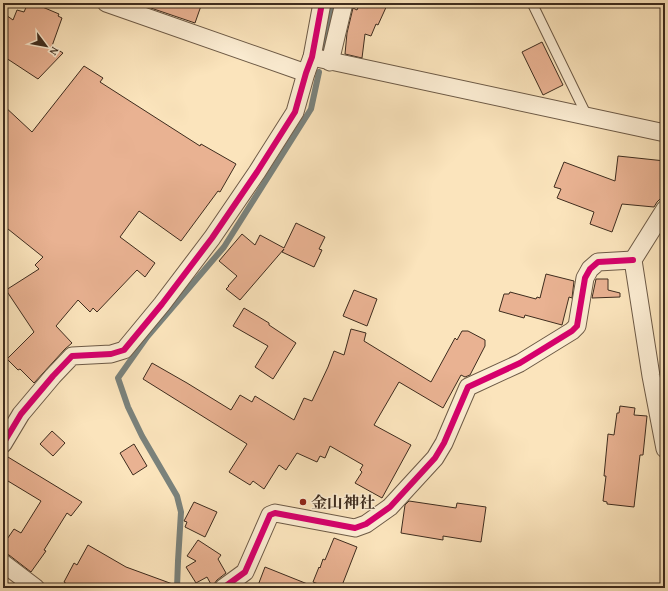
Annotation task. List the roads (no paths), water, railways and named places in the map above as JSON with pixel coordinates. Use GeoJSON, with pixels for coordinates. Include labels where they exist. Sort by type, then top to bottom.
{"type":"FeatureCollection","features":[{"type":"Feature","properties":{"kind":"street"},"geometry":{"type":"LineString","coordinates":[[106,3],[309,65],[330,62],[665,133]]}},
{"type":"Feature","properties":{"kind":"street"},"geometry":{"type":"LineString","coordinates":[[3,444],[21,414],[52,376],[72,356],[111,354],[124,350],[162,304],[212,238],[262,166],[295,112],[309,65],[322,3]]}},
{"type":"Feature","properties":{"kind":"street"},"geometry":{"type":"LineString","coordinates":[[330,62],[344,3]]}},
{"type":"Feature","properties":{"kind":"street"},"geometry":{"type":"LineString","coordinates":[[665,210],[633,260],[651,376],[665,449]]}},
{"type":"Feature","properties":{"kind":"street"},"geometry":{"type":"LineString","coordinates":[[223,588],[245,572],[270,515],[275,513],[355,528],[366,524],[390,508],[435,458],[444,444],[468,387],[520,363],[572,331],[577,326],[586,278],[590,269],[598,262],[633,260]]}},
{"type":"Feature","properties":{"kind":"street"},"geometry":{"type":"LineString","coordinates":[[3,563],[36,588]]}},
{"type":"Feature","properties":{"kind":"lane"},"geometry":{"type":"LineString","coordinates":[[532,3],[587,116]]}},
{"type":"Feature","properties":{"kind":"waterway"},"geometry":{"type":"LineString","coordinates":[[323,50],[333,3]]}},
{"type":"Feature","properties":{"kind":"waterway"},"geometry":{"type":"LineString","coordinates":[[177,588],[181,512],[177,496],[142,436],[128,407],[118,378],[147,337],[224,247],[311,109],[319,72]]}},
{"type":"Feature","properties":{"kind":"place","name":"金山神社"},"geometry":{"type":"Point","coordinates":[303,502]}}]}
